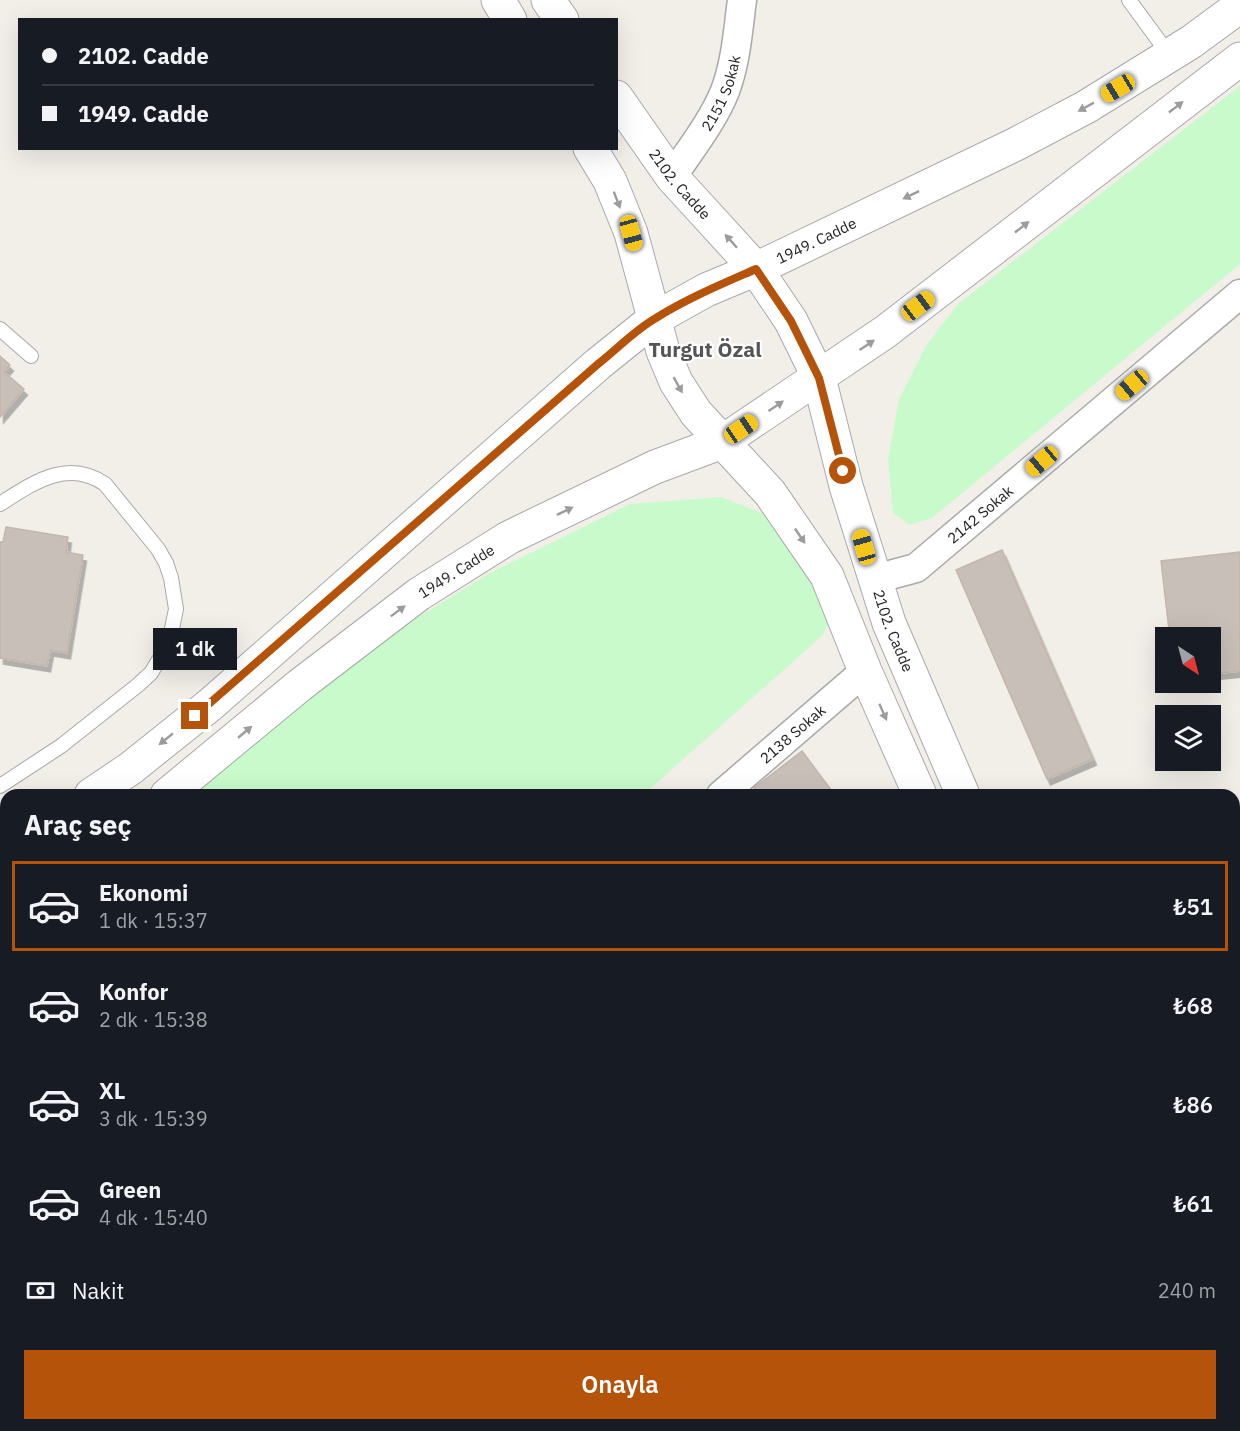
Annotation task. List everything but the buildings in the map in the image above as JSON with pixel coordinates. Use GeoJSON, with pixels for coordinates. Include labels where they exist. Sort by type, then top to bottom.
{"type":"FeatureCollection","features":[{"type":"Feature","properties":{"kind":"street"},"geometry":{"type":"LineString","coordinates":[[498,0],[509,18]]}},
{"type":"Feature","properties":{"kind":"street"},"geometry":{"type":"LineString","coordinates":[[548,0],[561,18]]}},
{"type":"Feature","properties":{"kind":"street","name":"2151 Sokak"},"geometry":{"type":"LineString","coordinates":[[672,177],[718,106],[725,91],[732,68],[742,0]]}},
{"type":"Feature","properties":{"kind":"street","name":"1949. Cadde"},"geometry":{"type":"LineString","coordinates":[[100,789],[131,768],[211,704],[589,372],[654,319],[706,290],[756,269],[1016,144],[1086,107],[1170,56],[1240,6]]}},
{"type":"Feature","properties":{"kind":"street","name":"1949. Cadde"},"geometry":{"type":"LineString","coordinates":[[174,789],[300,685],[419,594],[508,538],[655,467],[722,442],[819,378],[885,332],[1240,59]]}},
{"type":"Feature","properties":{"kind":"street","name":"2102. Cadde"},"geometry":{"type":"LineString","coordinates":[[618,101],[672,177],[756,269],[791,321],[819,378],[846,486],[890,623],[960,789]]}},
{"type":"Feature","properties":{"kind":"street"},"geometry":{"type":"LineString","coordinates":[[591,150],[610,181],[631,233],[663,351],[676,382],[696,413],[770,493],[827,576],[865,671],[917,789]]}},
{"type":"Feature","properties":{"kind":"street","name":"2142 Sokak"},"geometry":{"type":"LineString","coordinates":[[875,579],[916,568],[1240,294]]}},
{"type":"Feature","properties":{"kind":"street","name":"2138 Sokak"},"geometry":{"type":"LineString","coordinates":[[728,789],[865,671]]}},
{"type":"Feature","properties":{"kind":"lane"},"geometry":{"type":"LineString","coordinates":[[1130,0],[1170,56]]}},
{"type":"Feature","properties":{"kind":"lane"},"geometry":{"type":"LineString","coordinates":[[0,329],[31,356]]}},
{"type":"Feature","properties":{"kind":"lane"},"geometry":{"type":"LineString","coordinates":[[0,504],[33,483],[49,476],[66,473],[93,476],[105,484],[158,549],[171,578],[176,609],[169,643],[151,673],[61,746],[0,786]]}},
{"type":"Feature","properties":{"kind":"green space"},"geometry":{"type":"Polygon","coordinates":[[[1240,86],[1240,264],[932,518],[909,525],[893,513],[888,460],[899,399],[926,346],[958,304],[1240,86]]]}},
{"type":"Feature","properties":{"kind":"green space"},"geometry":{"type":"Polygon","coordinates":[[[721,497],[769,516],[837,610],[822,636],[650,789],[194,789],[386,637],[490,573],[630,504],[721,497]]]}},
{"type":"Feature","properties":{"kind":"district","name":"Turgut Özal"},"geometry":{"type":"Point","coordinates":[705,349]}},
{"type":"Feature","properties":{"kind":"route"},"geometry":{"type":"LineString","coordinates":[[195,716],[626,341],[654,319],[706,290],[756,269],[791,321],[819,378],[843,471]]}}]}
